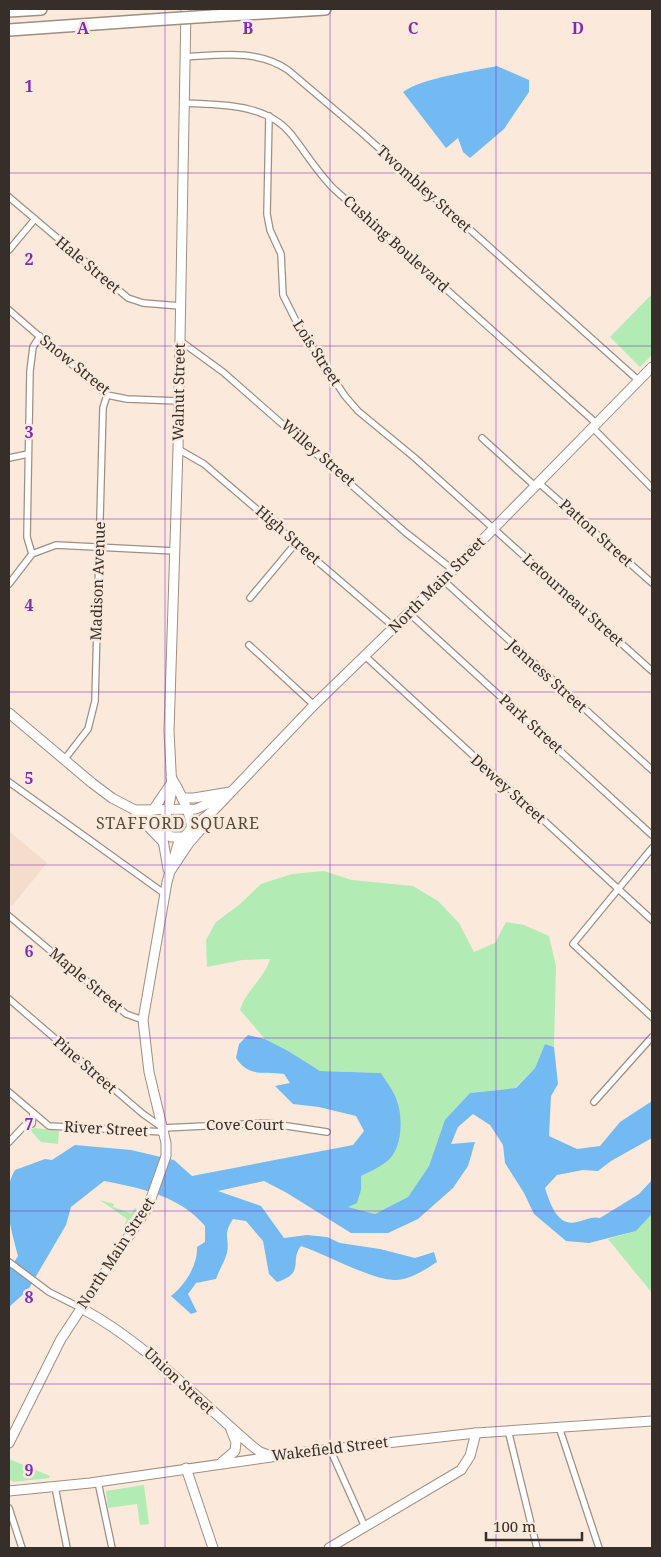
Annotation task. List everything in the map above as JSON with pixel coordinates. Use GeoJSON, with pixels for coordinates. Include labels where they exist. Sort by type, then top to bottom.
{"type":"FeatureCollection","features":[{"type":"Feature","properties":{"kind":"highway"},"geometry":{"type":"LineString","coordinates":[[9,11],[41,9]]}},
{"type":"Feature","properties":{"kind":"highway"},"geometry":{"type":"LineString","coordinates":[[9,30],[325,9]]}},
{"type":"Feature","properties":{"kind":"main road","name":"Walnut Street"},"geometry":{"type":"LineString","coordinates":[[168,810],[171,796],[186,9]]}},
{"type":"Feature","properties":{"kind":"main road","name":"North Main Street"},"geometry":{"type":"LineString","coordinates":[[190,829],[221,802],[314,705],[538,485],[652,367]]}},
{"type":"Feature","properties":{"kind":"main road"},"geometry":{"type":"LineString","coordinates":[[9,713],[112,798],[154,820],[171,837],[183,837],[190,829],[191,818],[186,809]]}},
{"type":"Feature","properties":{"kind":"main road","name":"Walnut Street"},"geometry":{"type":"LineString","coordinates":[[170,780],[182,798],[186,809]]}},
{"type":"Feature","properties":{"kind":"main road"},"geometry":{"type":"LineString","coordinates":[[153,810],[170,780]]}},
{"type":"Feature","properties":{"kind":"main road"},"geometry":{"type":"LineString","coordinates":[[182,798],[230,792]]}},
{"type":"Feature","properties":{"kind":"main road","name":"North Main Street"},"geometry":{"type":"LineString","coordinates":[[169,872],[189,842],[217,812],[221,802]]}},
{"type":"Feature","properties":{"kind":"main road"},"geometry":{"type":"LineString","coordinates":[[133,810],[186,809],[221,802]]}},
{"type":"Feature","properties":{"kind":"main road"},"geometry":{"type":"LineString","coordinates":[[133,810],[164,842]]}},
{"type":"Feature","properties":{"kind":"main road"},"geometry":{"type":"LineString","coordinates":[[161,828],[168,810]]}},
{"type":"Feature","properties":{"kind":"main road","name":"North Main Street"},"geometry":{"type":"LineString","coordinates":[[161,828],[169,872]]}},
{"type":"Feature","properties":{"kind":"main road","name":"North Main Street"},"geometry":{"type":"LineString","coordinates":[[9,1443],[52,1356],[81,1308],[153,1199],[166,1156],[164,1130],[149,1072],[143,1020],[169,872],[173,856],[183,837]]}},
{"type":"Feature","properties":{"kind":"main road","name":"Union Street"},"geometry":{"type":"LineString","coordinates":[[81,1308],[107,1322],[141,1346],[230,1428],[260,1452],[274,1456]]}},
{"type":"Feature","properties":{"kind":"main road","name":"Wakefield Street"},"geometry":{"type":"LineString","coordinates":[[11,1489],[55,1487],[98,1482],[274,1456],[476,1433],[652,1420]]}},
{"type":"Feature","properties":{"kind":"main road"},"geometry":{"type":"LineString","coordinates":[[220,1463],[229,1458],[235,1451],[236,1442],[230,1428]]}},
{"type":"Feature","properties":{"kind":"main road"},"geometry":{"type":"LineString","coordinates":[[328,1548],[461,1470],[470,1456],[476,1433]]}},
{"type":"Feature","properties":{"kind":"main road"},"geometry":{"type":"LineString","coordinates":[[186,1468],[213,1548]]}},
{"type":"Feature","properties":{"kind":"street","name":"Twombley Street"},"geometry":{"type":"LineString","coordinates":[[185,57],[252,55],[274,62],[288,70],[361,132],[638,380]]}},
{"type":"Feature","properties":{"kind":"street","name":"Cushing Boulevard"},"geometry":{"type":"LineString","coordinates":[[183,102],[245,109],[269,116],[292,135],[318,173],[334,189],[594,425],[652,488]]}},
{"type":"Feature","properties":{"kind":"street","name":"Lois Street"},"geometry":{"type":"LineString","coordinates":[[269,116],[268,223],[281,254],[281,286],[288,308],[352,404],[494,528]]}},
{"type":"Feature","properties":{"kind":"street","name":"Hale Street"},"geometry":{"type":"LineString","coordinates":[[9,197],[128,298],[143,303],[180,306]]}},
{"type":"Feature","properties":{"kind":"street"},"geometry":{"type":"LineString","coordinates":[[9,250],[35,219]]}},
{"type":"Feature","properties":{"kind":"street","name":"Snow Street"},"geometry":{"type":"LineString","coordinates":[[9,310],[107,395],[127,399],[179,401]]}},
{"type":"Feature","properties":{"kind":"street"},"geometry":{"type":"LineString","coordinates":[[32,554],[27,537],[31,356],[33,347],[40,336]]}},
{"type":"Feature","properties":{"kind":"street","name":"Willey Street"},"geometry":{"type":"LineString","coordinates":[[179,340],[223,372],[416,541],[453,570]]}},
{"type":"Feature","properties":{"kind":"street","name":"Madison Avenue"},"geometry":{"type":"LineString","coordinates":[[64,760],[83,737],[93,714],[104,408],[107,395]]}},
{"type":"Feature","properties":{"kind":"street","name":"Patton Street"},"geometry":{"type":"LineString","coordinates":[[482,438],[652,583]]}},
{"type":"Feature","properties":{"kind":"street","name":"High Street"},"geometry":{"type":"LineString","coordinates":[[178,449],[204,464],[394,627]]}},
{"type":"Feature","properties":{"kind":"street"},"geometry":{"type":"LineString","coordinates":[[9,458],[28,454]]}},
{"type":"Feature","properties":{"kind":"street","name":"Letourneau Street"},"geometry":{"type":"LineString","coordinates":[[494,528],[652,671]]}},
{"type":"Feature","properties":{"kind":"street"},"geometry":{"type":"LineString","coordinates":[[250,598],[296,543]]}},
{"type":"Feature","properties":{"kind":"street"},"geometry":{"type":"LineString","coordinates":[[9,584],[32,554],[56,545],[175,551]]}},
{"type":"Feature","properties":{"kind":"street","name":"Jenness Street"},"geometry":{"type":"LineString","coordinates":[[443,580],[652,770]]}},
{"type":"Feature","properties":{"kind":"street","name":"Park Street"},"geometry":{"type":"LineString","coordinates":[[409,613],[652,835]]}},
{"type":"Feature","properties":{"kind":"street"},"geometry":{"type":"LineString","coordinates":[[249,645],[314,705]]}},
{"type":"Feature","properties":{"kind":"street","name":"Dewey Street"},"geometry":{"type":"LineString","coordinates":[[365,656],[652,920]]}},
{"type":"Feature","properties":{"kind":"street"},"geometry":{"type":"LineString","coordinates":[[9,782],[165,894]]}},
{"type":"Feature","properties":{"kind":"street"},"geometry":{"type":"LineString","coordinates":[[652,848],[573,944],[652,1017]]}},
{"type":"Feature","properties":{"kind":"street","name":"Maple Street"},"geometry":{"type":"LineString","coordinates":[[9,916],[126,1014],[143,1020]]}},
{"type":"Feature","properties":{"kind":"street","name":"Pine Street"},"geometry":{"type":"LineString","coordinates":[[9,999],[164,1130]]}},
{"type":"Feature","properties":{"kind":"street"},"geometry":{"type":"LineString","coordinates":[[594,1102],[652,1037]]}},
{"type":"Feature","properties":{"kind":"street","name":"River Street"},"geometry":{"type":"LineString","coordinates":[[9,1092],[48,1126]]}},
{"type":"Feature","properties":{"kind":"street"},"geometry":{"type":"LineString","coordinates":[[9,1142],[24,1126],[32,1124],[33,1113]]}},
{"type":"Feature","properties":{"kind":"street","name":"Cove Court"},"geometry":{"type":"LineString","coordinates":[[164,1130],[267,1123],[327,1132]]}},
{"type":"Feature","properties":{"kind":"street","name":"River Street"},"geometry":{"type":"LineString","coordinates":[[32,1124],[164,1130]]}},
{"type":"Feature","properties":{"kind":"street"},"geometry":{"type":"LineString","coordinates":[[9,1262],[54,1294],[81,1308]]}},
{"type":"Feature","properties":{"kind":"street"},"geometry":{"type":"LineString","coordinates":[[558,1427],[599,1548]]}},
{"type":"Feature","properties":{"kind":"street"},"geometry":{"type":"LineString","coordinates":[[508,1430],[537,1548]]}},
{"type":"Feature","properties":{"kind":"street"},"geometry":{"type":"LineString","coordinates":[[330,1449],[365,1527]]}},
{"type":"Feature","properties":{"kind":"street"},"geometry":{"type":"LineString","coordinates":[[98,1482],[112,1548]]}},
{"type":"Feature","properties":{"kind":"street"},"geometry":{"type":"LineString","coordinates":[[55,1487],[67,1548]]}},
{"type":"Feature","properties":{"kind":"street"},"geometry":{"type":"LineString","coordinates":[[9,1508],[22,1548]]}},
{"type":"Feature","properties":{"kind":"shaded area"},"geometry":{"type":"Polygon","coordinates":[[[9,831],[47,863],[12,906],[9,904],[9,831]]]}},
{"type":"Feature","properties":{"kind":"green space"},"geometry":{"type":"Polygon","coordinates":[[[652,294],[652,355],[640,367],[610,337],[652,294]]]}},
{"type":"Feature","properties":{"kind":"green space"},"geometry":{"type":"Polygon","coordinates":[[[177,815],[185,823],[177,831],[169,823],[177,815]]]}},
{"type":"Feature","properties":{"kind":"green space"},"geometry":{"type":"Polygon","coordinates":[[[324,871],[352,880],[413,886],[438,901],[459,923],[474,952],[495,943],[506,922],[524,925],[549,936],[556,966],[554,1047],[545,1044],[535,1068],[515,1088],[470,1093],[446,1120],[429,1166],[408,1197],[375,1214],[347,1207],[361,1190],[361,1176],[387,1162],[398,1102],[381,1073],[320,1071],[265,1039],[240,1010],[247,996],[268,966],[270,959],[242,960],[207,967],[206,940],[216,922],[239,905],[261,884],[292,874],[324,871]]]}},
{"type":"Feature","properties":{"kind":"green space"},"geometry":{"type":"Polygon","coordinates":[[[35,1128],[59,1131],[58,1144],[41,1142],[30,1130],[35,1128]]]}},
{"type":"Feature","properties":{"kind":"green space"},"geometry":{"type":"Polygon","coordinates":[[[100,1200],[114,1204],[113,1207],[131,1213],[135,1208],[137,1209],[127,1225],[125,1224],[127,1219],[100,1200]]]}},
{"type":"Feature","properties":{"kind":"green space"},"geometry":{"type":"Polygon","coordinates":[[[652,1214],[652,1293],[608,1239],[636,1231],[652,1214]]]}},
{"type":"Feature","properties":{"kind":"green space"},"geometry":{"type":"Polygon","coordinates":[[[9,1459],[50,1476],[49,1478],[13,1482],[9,1479],[9,1459]]]}},
{"type":"Feature","properties":{"kind":"green space"},"geometry":{"type":"Polygon","coordinates":[[[144,1485],[149,1524],[140,1525],[137,1504],[108,1508],[106,1491],[144,1485]]]}},
{"type":"Feature","properties":{"kind":"water"},"geometry":{"type":"Polygon","coordinates":[[[497,66],[529,80],[529,92],[504,129],[470,158],[463,152],[458,138],[446,148],[403,92],[435,79],[497,66]]]}},
{"type":"Feature","properties":{"kind":"water"},"geometry":{"type":"Polygon","coordinates":[[[248,1035],[265,1039],[320,1071],[381,1073],[393,1092],[400,1111],[401,1127],[398,1144],[391,1158],[361,1176],[361,1190],[357,1203],[348,1207],[375,1214],[408,1197],[429,1166],[445,1120],[470,1093],[516,1088],[535,1068],[545,1044],[554,1047],[558,1084],[551,1096],[549,1136],[577,1149],[600,1146],[620,1122],[652,1101],[652,1138],[611,1161],[598,1171],[583,1170],[557,1175],[545,1188],[555,1212],[564,1221],[570,1223],[600,1218],[639,1194],[652,1180],[652,1214],[636,1231],[589,1243],[566,1241],[534,1214],[524,1193],[505,1163],[503,1145],[490,1125],[473,1114],[458,1127],[451,1144],[475,1142],[468,1166],[453,1188],[418,1219],[388,1233],[351,1233],[264,1181],[218,1191],[261,1206],[284,1238],[307,1235],[327,1237],[340,1243],[380,1249],[415,1258],[434,1252],[437,1262],[412,1276],[401,1280],[385,1279],[301,1246],[291,1275],[277,1282],[269,1274],[263,1241],[246,1221],[233,1219],[227,1233],[227,1253],[216,1279],[196,1283],[188,1294],[197,1312],[191,1314],[171,1296],[186,1280],[193,1268],[197,1247],[205,1242],[205,1226],[184,1207],[172,1200],[146,1190],[104,1181],[71,1207],[66,1225],[28,1290],[9,1307],[9,1270],[18,1256],[8,1212],[8,1190],[15,1170],[45,1159],[52,1160],[75,1145],[131,1150],[174,1160],[192,1176],[353,1145],[364,1131],[356,1116],[319,1107],[293,1104],[275,1086],[290,1083],[284,1074],[252,1071],[246,1069],[241,1064],[236,1058],[239,1044],[248,1035]]]}},
{"type":"Feature","properties":{"kind":"district","name":"STAFFORD SQUARE"},"geometry":{"type":"Point","coordinates":[178,823]}}]}
